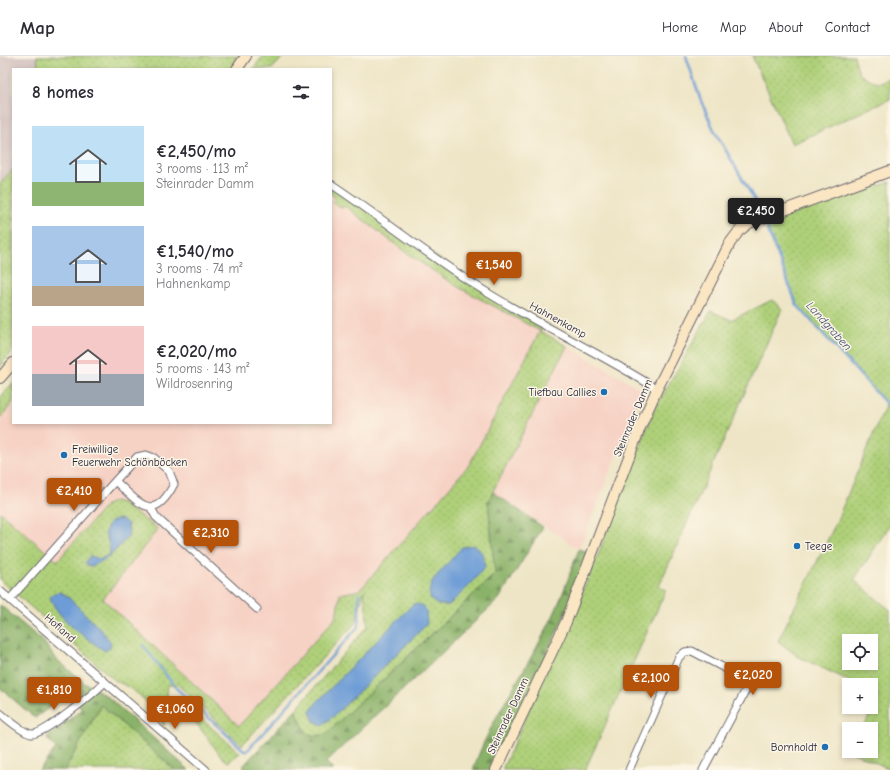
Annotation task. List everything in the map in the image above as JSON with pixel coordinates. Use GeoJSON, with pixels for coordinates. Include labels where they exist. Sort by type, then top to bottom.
{"type":"FeatureCollection","features":[{"type":"Feature","properties":{"kind":"main road"},"geometry":{"type":"LineString","coordinates":[[238,68],[246,56]]}},
{"type":"Feature","properties":{"kind":"main road","name":"Steinrader Damm"},"geometry":{"type":"LineString","coordinates":[[496,770],[566,622],[641,425],[657,389],[730,243],[739,231],[749,223],[775,212],[890,171]]}},
{"type":"Feature","properties":{"kind":"main road"},"geometry":{"type":"LineString","coordinates":[[0,378],[12,364]]}},
{"type":"Feature","properties":{"kind":"street","name":"Hahnenkamp"},"geometry":{"type":"LineString","coordinates":[[332,185],[445,265],[488,293],[630,372],[657,389]]}},
{"type":"Feature","properties":{"kind":"street"},"geometry":{"type":"LineString","coordinates":[[10,599],[115,481],[137,457],[146,455],[154,458],[169,471],[174,484],[169,493],[159,504],[151,508],[143,506],[115,481]]}},
{"type":"Feature","properties":{"kind":"street"},"geometry":{"type":"LineString","coordinates":[[151,508],[156,517],[257,609]]}},
{"type":"Feature","properties":{"kind":"street","name":"Hofland"},"geometry":{"type":"LineString","coordinates":[[0,591],[206,770]]}},
{"type":"Feature","properties":{"kind":"street"},"geometry":{"type":"LineString","coordinates":[[629,770],[679,657],[685,652],[692,651],[745,679],[748,686],[703,770]]}},
{"type":"Feature","properties":{"kind":"street"},"geometry":{"type":"LineString","coordinates":[[0,713],[24,731],[31,734],[38,734],[105,682]]}},
{"type":"Feature","properties":{"kind":"shaded area"},"geometry":{"type":"Polygon","coordinates":[[[0,56],[37,56],[38,68],[12,68],[12,170],[0,184],[0,56]]]}},
{"type":"Feature","properties":{"kind":"shaded area"},"geometry":{"type":"Polygon","coordinates":[[[332,192],[540,331],[469,465],[360,590],[341,594],[336,617],[239,726],[103,599],[158,528],[106,505],[57,561],[0,512],[0,419],[12,403],[12,424],[332,424],[332,192]]]}},
{"type":"Feature","properties":{"kind":"shaded area"},"geometry":{"type":"Polygon","coordinates":[[[567,346],[643,390],[579,549],[493,492],[567,346]]]}},
{"type":"Feature","properties":{"kind":"green space"},"geometry":{"type":"Polygon","coordinates":[[[37,56],[241,56],[232,68],[38,68],[37,56]]]}},
{"type":"Feature","properties":{"kind":"green space"},"geometry":{"type":"Polygon","coordinates":[[[263,56],[284,56],[273,68],[254,68],[263,56]]]}},
{"type":"Feature","properties":{"kind":"green space"},"geometry":{"type":"Polygon","coordinates":[[[752,56],[854,56],[859,74],[877,83],[890,78],[890,99],[792,144],[752,56]]]}},
{"type":"Feature","properties":{"kind":"green space"},"geometry":{"type":"Polygon","coordinates":[[[12,170],[12,351],[0,367],[0,184],[12,170]]]}},
{"type":"Feature","properties":{"kind":"green space"},"geometry":{"type":"Polygon","coordinates":[[[890,182],[890,525],[854,580],[890,610],[890,769],[865,758],[878,758],[878,722],[866,722],[870,714],[878,714],[878,678],[843,678],[797,656],[778,641],[835,525],[886,404],[797,305],[765,223],[890,182]]]}},
{"type":"Feature","properties":{"kind":"green space"},"geometry":{"type":"Polygon","coordinates":[[[332,187],[542,327],[540,331],[458,287],[412,257],[345,206],[342,208],[333,202],[335,197],[332,195],[332,187]]]}},
{"type":"Feature","properties":{"kind":"green space"},"geometry":{"type":"Polygon","coordinates":[[[772,300],[782,309],[659,586],[666,590],[585,770],[502,770],[594,565],[654,410],[711,311],[731,320],[772,300]]]}},
{"type":"Feature","properties":{"kind":"green space"},"geometry":{"type":"Polygon","coordinates":[[[540,331],[567,346],[488,501],[495,574],[326,734],[317,736],[307,734],[295,710],[368,626],[364,591],[356,622],[242,745],[178,685],[168,685],[164,727],[156,712],[138,694],[116,681],[0,580],[0,512],[57,561],[106,505],[114,501],[122,503],[158,529],[103,599],[239,726],[336,617],[340,594],[360,590],[469,465],[540,331]]]}},
{"type":"Feature","properties":{"kind":"green space"},"geometry":{"type":"Polygon","coordinates":[[[12,384],[12,403],[0,419],[0,398],[12,384]]]}},
{"type":"Feature","properties":{"kind":"green space"},"geometry":{"type":"Polygon","coordinates":[[[493,492],[543,527],[499,599],[326,762],[333,770],[245,770],[243,766],[295,710],[307,734],[317,736],[326,734],[495,574],[488,501],[493,492]]]}},
{"type":"Feature","properties":{"kind":"green space"},"geometry":{"type":"Polygon","coordinates":[[[579,549],[588,552],[573,597],[532,686],[490,770],[473,770],[480,751],[498,715],[553,617],[579,549]]]}},
{"type":"Feature","properties":{"kind":"green space"},"geometry":{"type":"Polygon","coordinates":[[[0,605],[44,642],[54,657],[84,683],[108,697],[189,770],[175,770],[101,705],[65,770],[39,770],[56,748],[46,738],[82,709],[69,693],[35,718],[0,688],[0,605]]]}},
{"type":"Feature","properties":{"kind":"green space"},"geometry":{"type":"Polygon","coordinates":[[[176,696],[240,753],[228,762],[221,756],[176,696]]]}},
{"type":"Feature","properties":{"kind":"green space"},"geometry":{"type":"Polygon","coordinates":[[[101,705],[175,770],[65,770],[101,705]]]}},
{"type":"Feature","properties":{"kind":"water"},"geometry":{"type":"Polygon","coordinates":[[[118,519],[123,520],[128,524],[129,536],[109,557],[91,567],[85,563],[90,556],[100,559],[109,555],[110,548],[105,532],[110,522],[118,519]]]}},
{"type":"Feature","properties":{"kind":"water"},"geometry":{"type":"Polygon","coordinates":[[[475,545],[482,553],[485,567],[469,586],[449,605],[438,605],[431,600],[429,592],[433,580],[462,547],[475,545]]]}},
{"type":"Feature","properties":{"kind":"water"},"geometry":{"type":"Polygon","coordinates":[[[60,592],[67,596],[103,632],[111,643],[110,648],[105,651],[73,628],[66,621],[59,613],[50,597],[54,593],[60,592]]]}},
{"type":"Feature","properties":{"kind":"water"},"geometry":{"type":"Polygon","coordinates":[[[413,604],[422,605],[426,611],[427,624],[335,715],[322,725],[314,721],[310,712],[317,702],[413,604]]]}},
{"type":"Feature","properties":{"kind":"waterway","name":"Landgraben"},"geometry":{"type":"LineString","coordinates":[[686,56],[701,101],[714,130],[761,211]]}},
{"type":"Feature","properties":{"kind":"waterway","name":"Landgraben"},"geometry":{"type":"LineString","coordinates":[[765,223],[797,305],[890,408]]}},
{"type":"Feature","properties":{"kind":"waterway"},"geometry":{"type":"LineString","coordinates":[[143,645],[176,688],[246,752],[359,626],[359,594]]}},
{"type":"Feature","properties":{"kind":"place","name":"Tiefbau Callies"},"geometry":{"type":"Point","coordinates":[604,392]}},
{"type":"Feature","properties":{"kind":"place","name":"Freiwillige Feuerwehr Schönböcken"},"geometry":{"type":"Point","coordinates":[64,455]}},
{"type":"Feature","properties":{"kind":"place","name":"Teege"},"geometry":{"type":"Point","coordinates":[797,546]}},
{"type":"Feature","properties":{"kind":"place","name":"Bornholdt"},"geometry":{"type":"Point","coordinates":[825,747]}}]}
